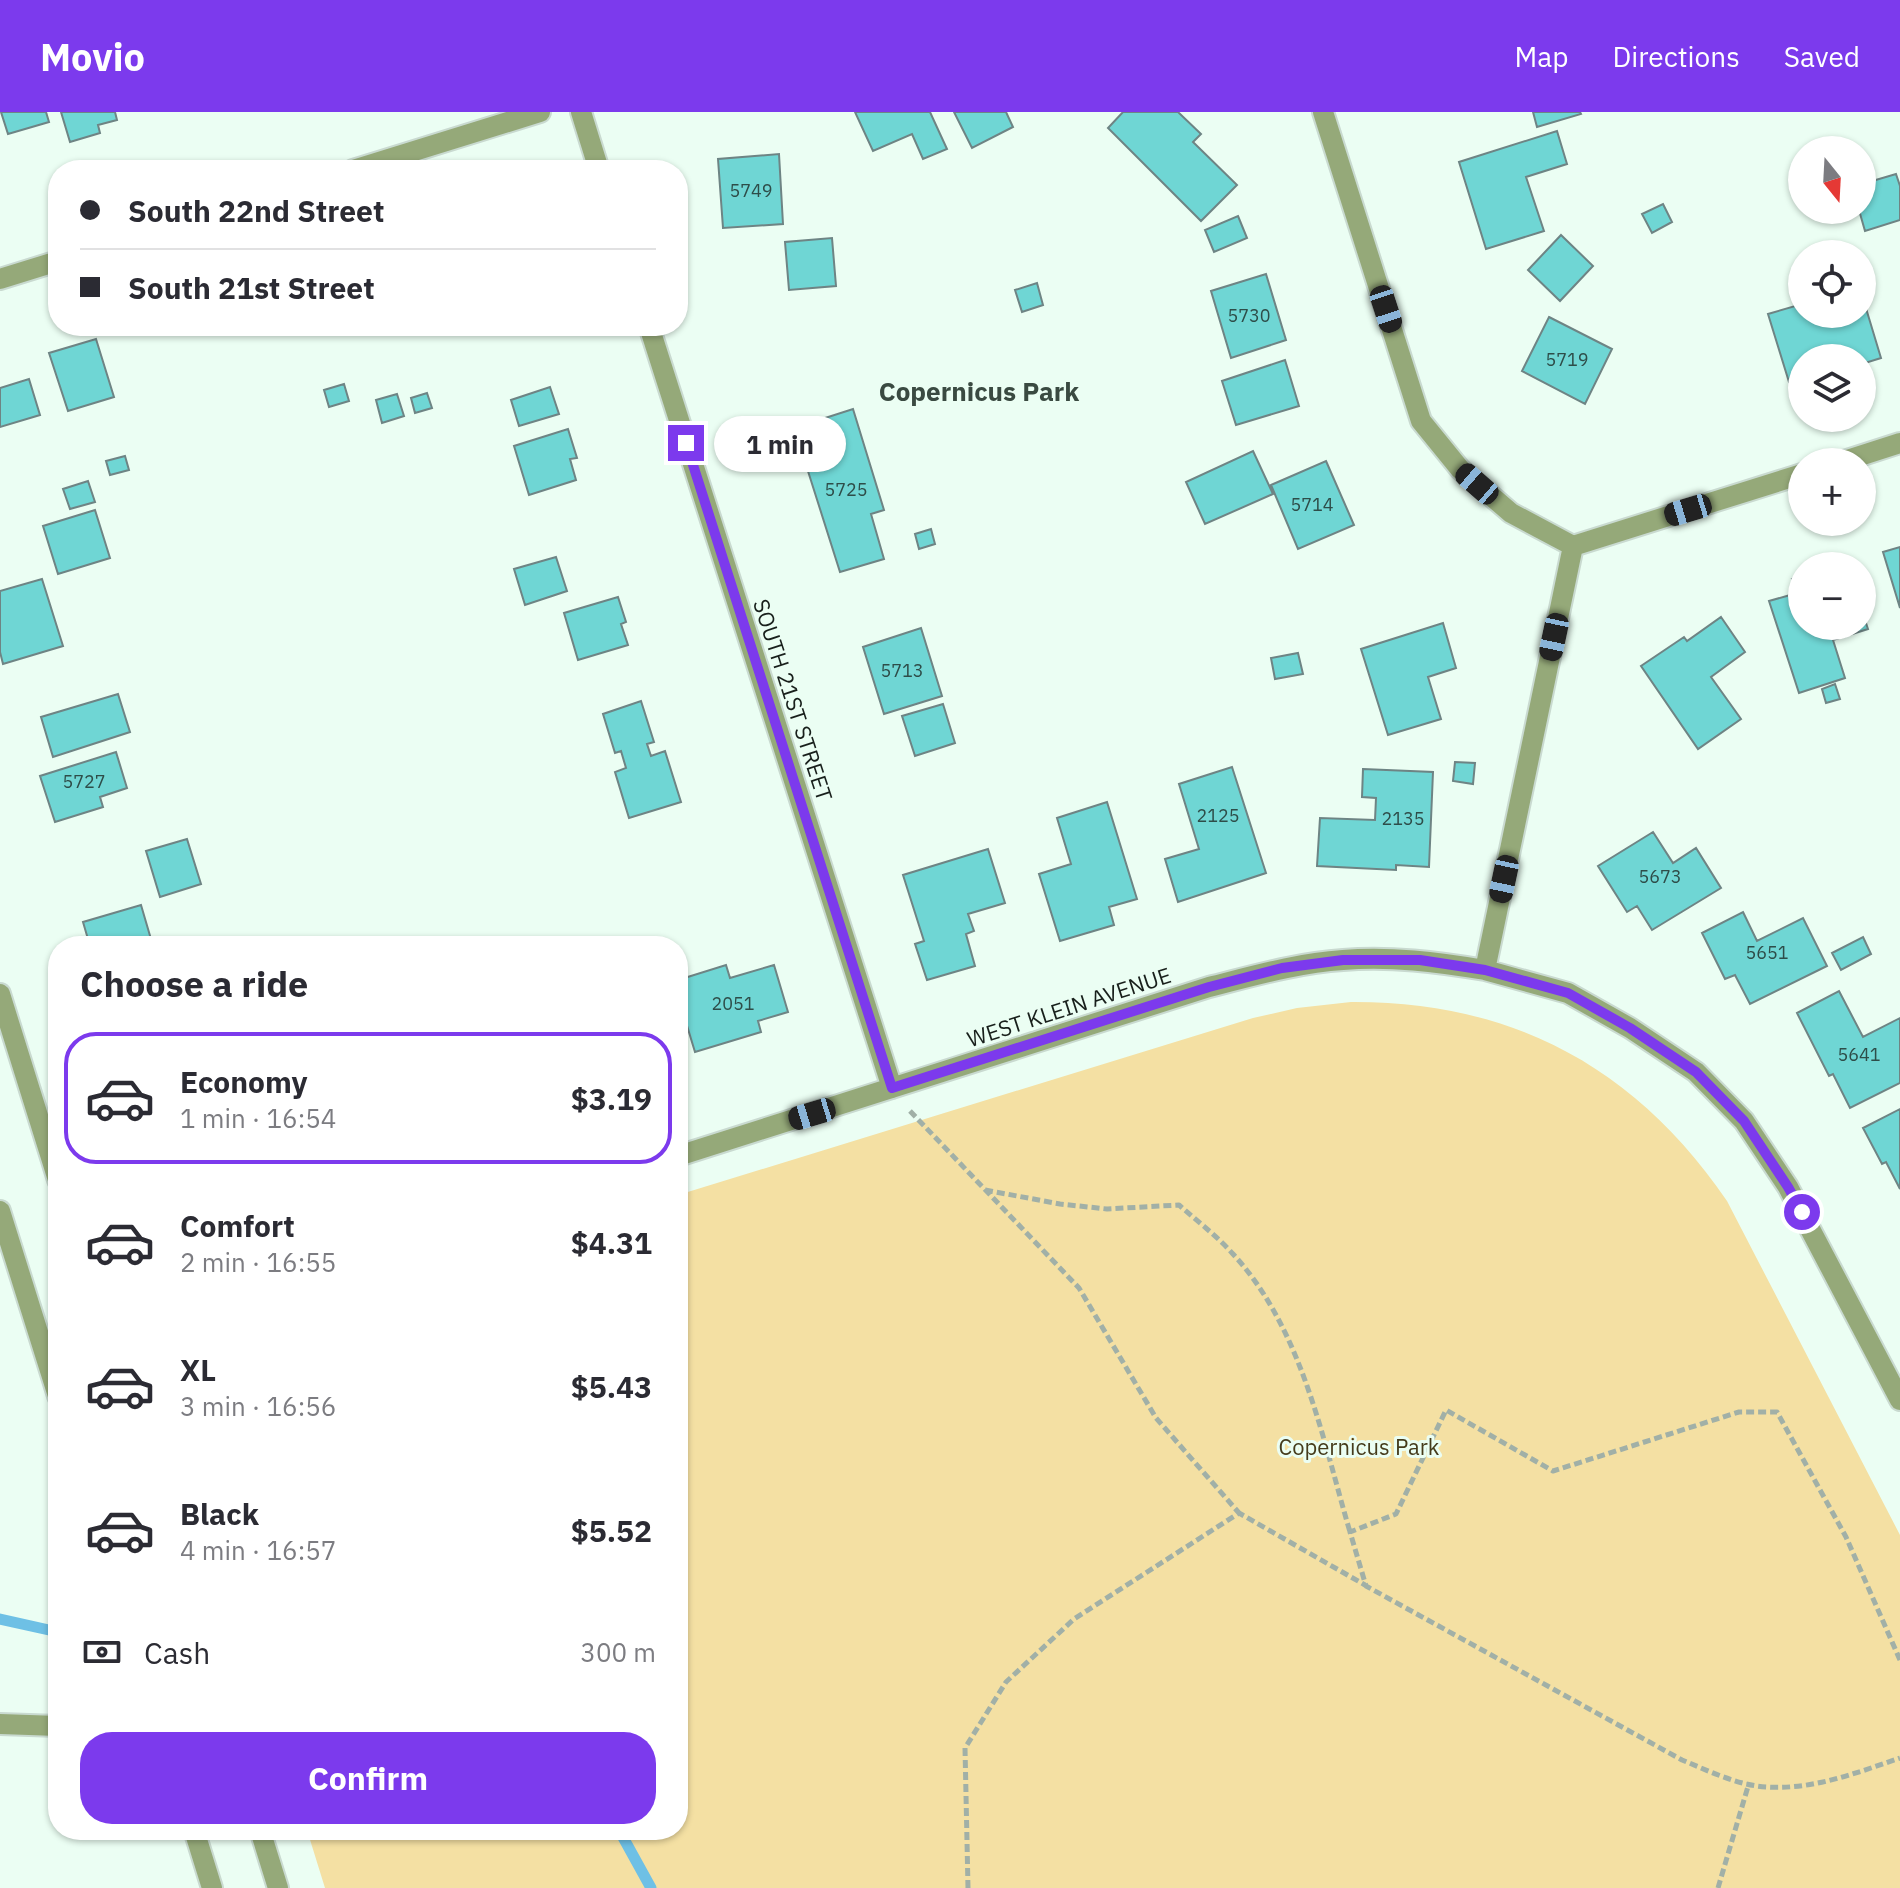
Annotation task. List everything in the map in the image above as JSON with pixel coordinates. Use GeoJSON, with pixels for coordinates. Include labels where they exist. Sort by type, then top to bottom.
{"type":"FeatureCollection","features":[{"type":"Feature","properties":{"kind":"street"},"geometry":{"type":"LineString","coordinates":[[385,160],[540,112]]}},
{"type":"Feature","properties":{"kind":"street"},"geometry":{"type":"LineString","coordinates":[[581,112],[596,160]]}},
{"type":"Feature","properties":{"kind":"street"},"geometry":{"type":"LineString","coordinates":[[1323,112],[1421,421],[1460,469],[1511,513],[1573,546],[1788,478]]}},
{"type":"Feature","properties":{"kind":"street"},"geometry":{"type":"LineString","coordinates":[[0,279],[48,264]]}},
{"type":"Feature","properties":{"kind":"street","name":"SOUTH 21ST STREET"},"geometry":{"type":"LineString","coordinates":[[652,336],[892,1088]]}},
{"type":"Feature","properties":{"kind":"street"},"geometry":{"type":"LineString","coordinates":[[1876,451],[1900,443]]}},
{"type":"Feature","properties":{"kind":"street"},"geometry":{"type":"LineString","coordinates":[[1485,970],[1573,546]]}},
{"type":"Feature","properties":{"kind":"street","name":"WEST KLEIN AVENUE"},"geometry":{"type":"LineString","coordinates":[[688,1153],[1209,987],[1282,968],[1343,960],[1420,960],[1485,970],[1568,993],[1630,1028],[1696,1072],[1744,1121],[1788,1187],[1900,1400]]}},
{"type":"Feature","properties":{"kind":"street"},"geometry":{"type":"LineString","coordinates":[[0,994],[48,1148]]}},
{"type":"Feature","properties":{"kind":"street"},"geometry":{"type":"LineString","coordinates":[[0,1211],[48,1345]]}},
{"type":"Feature","properties":{"kind":"street"},"geometry":{"type":"LineString","coordinates":[[0,1724],[48,1726]]}},
{"type":"Feature","properties":{"kind":"street"},"geometry":{"type":"LineString","coordinates":[[197,1840],[212,1888]]}},
{"type":"Feature","properties":{"kind":"street"},"geometry":{"type":"LineString","coordinates":[[263,1840],[278,1888]]}},
{"type":"Feature","properties":{"kind":"path"},"geometry":{"type":"LineString","coordinates":[[892,1088],[915,1118],[1079,1288],[1156,1418],[1239,1513],[1682,1760],[1728,1778],[1765,1787],[1829,1782],[1900,1758]]}},
{"type":"Feature","properties":{"kind":"path"},"geometry":{"type":"LineString","coordinates":[[985,1190],[1107,1209],[1179,1205],[1233,1254],[1268,1300],[1289,1339],[1305,1382],[1366,1586]]}},
{"type":"Feature","properties":{"kind":"path"},"geometry":{"type":"LineString","coordinates":[[1350,1532],[1396,1514],[1446,1410],[1553,1471],[1739,1412],[1777,1412],[1846,1537],[1900,1660]]}},
{"type":"Feature","properties":{"kind":"path"},"geometry":{"type":"LineString","coordinates":[[968,1888],[965,1748],[1006,1682],[1074,1619],[1239,1513]]}},
{"type":"Feature","properties":{"kind":"path"},"geometry":{"type":"LineString","coordinates":[[1718,1888],[1749,1783]]}},
{"type":"Feature","properties":{"kind":"green space","name":"Copernicus Park"},"geometry":{"type":"Polygon","coordinates":[[[1351,1002],[1410,1005],[1465,1014],[1517,1029],[1566,1051],[1611,1079],[1653,1114],[1691,1154],[1727,1201],[1900,1535],[1900,1888],[325,1888],[310,1840],[688,1840],[688,1192],[1253,1018],[1297,1008],[1351,1002]]]}},
{"type":"Feature","properties":{"kind":"building"},"geometry":{"type":"Polygon","coordinates":[[[1,112],[46,112],[49,122],[8,134],[1,112]]]}},
{"type":"Feature","properties":{"kind":"building"},"geometry":{"type":"Polygon","coordinates":[[[61,112],[115,112],[117,120],[98,125],[100,133],[70,142],[61,112]]]}},
{"type":"Feature","properties":{"kind":"building"},"geometry":{"type":"Polygon","coordinates":[[[855,112],[930,112],[947,149],[923,159],[912,134],[873,151],[855,112]]]}},
{"type":"Feature","properties":{"kind":"building"},"geometry":{"type":"Polygon","coordinates":[[[954,112],[1006,112],[1013,127],[972,148],[954,112]]]}},
{"type":"Feature","properties":{"kind":"building"},"geometry":{"type":"Polygon","coordinates":[[[1123,112],[1178,112],[1201,134],[1193,142],[1237,185],[1201,221],[1108,128],[1123,112]]]}},
{"type":"Feature","properties":{"kind":"building"},"geometry":{"type":"Polygon","coordinates":[[[1533,112],[1580,112],[1581,114],[1537,127],[1533,112]]]}},
{"type":"Feature","properties":{"kind":"building"},"geometry":{"type":"Polygon","coordinates":[[[1557,131],[1567,164],[1526,177],[1544,231],[1486,249],[1459,162],[1557,131]]]}},
{"type":"Feature","properties":{"kind":"building"},"geometry":{"type":"Polygon","coordinates":[[[779,154],[783,224],[723,228],[718,159],[779,154]]]}},
{"type":"Feature","properties":{"kind":"building"},"geometry":{"type":"Polygon","coordinates":[[[1896,174],[1900,186],[1900,220],[1865,231],[1863,224],[1876,224],[1876,180],[1896,174]]]}},
{"type":"Feature","properties":{"kind":"building"},"geometry":{"type":"Polygon","coordinates":[[[1663,204],[1672,222],[1652,233],[1642,214],[1663,204]]]}},
{"type":"Feature","properties":{"kind":"building"},"geometry":{"type":"Polygon","coordinates":[[[1238,216],[1247,238],[1214,252],[1205,230],[1238,216]]]}},
{"type":"Feature","properties":{"kind":"building"},"geometry":{"type":"Polygon","coordinates":[[[1561,235],[1593,266],[1560,301],[1528,270],[1561,235]]]}},
{"type":"Feature","properties":{"kind":"building"},"geometry":{"type":"Polygon","coordinates":[[[832,238],[836,286],[789,290],[785,242],[832,238]]]}},
{"type":"Feature","properties":{"kind":"building"},"geometry":{"type":"Polygon","coordinates":[[[1266,274],[1286,340],[1231,358],[1211,291],[1266,274]]]}},
{"type":"Feature","properties":{"kind":"building"},"geometry":{"type":"Polygon","coordinates":[[[1037,283],[1043,305],[1022,312],[1015,290],[1037,283]]]}},
{"type":"Feature","properties":{"kind":"building"},"geometry":{"type":"Polygon","coordinates":[[[1788,308],[1788,328],[1872,328],[1881,358],[1876,360],[1876,344],[1788,344],[1788,379],[1768,314],[1788,308]]]}},
{"type":"Feature","properties":{"kind":"building"},"geometry":{"type":"Polygon","coordinates":[[[1549,317],[1612,349],[1585,404],[1522,371],[1549,317]]]}},
{"type":"Feature","properties":{"kind":"building"},"geometry":{"type":"Polygon","coordinates":[[[96,339],[114,397],[68,411],[49,353],[96,339]]]}},
{"type":"Feature","properties":{"kind":"building"},"geometry":{"type":"Polygon","coordinates":[[[1285,360],[1299,406],[1236,425],[1222,381],[1285,360]]]}},
{"type":"Feature","properties":{"kind":"building"},"geometry":{"type":"Polygon","coordinates":[[[29,379],[40,415],[0,427],[0,388],[29,379]]]}},
{"type":"Feature","properties":{"kind":"building"},"geometry":{"type":"Polygon","coordinates":[[[344,384],[349,401],[329,407],[324,390],[344,384]]]}},
{"type":"Feature","properties":{"kind":"building"},"geometry":{"type":"Polygon","coordinates":[[[550,387],[559,414],[519,426],[511,400],[550,387]]]}},
{"type":"Feature","properties":{"kind":"building"},"geometry":{"type":"Polygon","coordinates":[[[427,393],[432,408],[415,413],[411,398],[427,393]]]}},
{"type":"Feature","properties":{"kind":"building"},"geometry":{"type":"Polygon","coordinates":[[[397,394],[404,416],[382,423],[376,400],[397,394]]]}},
{"type":"Feature","properties":{"kind":"building"},"geometry":{"type":"Polygon","coordinates":[[[853,409],[884,510],[871,514],[884,559],[840,572],[807,468],[804,470],[791,429],[853,409]]]}},
{"type":"Feature","properties":{"kind":"building"},"geometry":{"type":"Polygon","coordinates":[[[568,429],[577,458],[570,459],[576,480],[529,495],[514,446],[568,429]]]}},
{"type":"Feature","properties":{"kind":"building"},"geometry":{"type":"Polygon","coordinates":[[[1253,451],[1273,494],[1205,524],[1186,482],[1253,451]]]}},
{"type":"Feature","properties":{"kind":"building"},"geometry":{"type":"Polygon","coordinates":[[[125,456],[129,470],[110,475],[106,461],[125,456]]]}},
{"type":"Feature","properties":{"kind":"building"},"geometry":{"type":"Polygon","coordinates":[[[1326,461],[1354,525],[1298,549],[1271,485],[1326,461]]]}},
{"type":"Feature","properties":{"kind":"building"},"geometry":{"type":"Polygon","coordinates":[[[88,481],[95,502],[70,509],[63,489],[88,481]]]}},
{"type":"Feature","properties":{"kind":"building"},"geometry":{"type":"Polygon","coordinates":[[[95,510],[110,558],[58,574],[43,526],[95,510]]]}},
{"type":"Feature","properties":{"kind":"building"},"geometry":{"type":"Polygon","coordinates":[[[931,529],[935,544],[919,549],[915,534],[931,529]]]}},
{"type":"Feature","properties":{"kind":"building"},"geometry":{"type":"Polygon","coordinates":[[[1900,547],[1900,608],[1883,552],[1900,547]]]}},
{"type":"Feature","properties":{"kind":"building"},"geometry":{"type":"Polygon","coordinates":[[[556,557],[567,591],[525,605],[514,569],[556,557]]]}},
{"type":"Feature","properties":{"kind":"building"},"geometry":{"type":"Polygon","coordinates":[[[42,579],[63,646],[3,664],[0,652],[0,591],[42,579]]]}},
{"type":"Feature","properties":{"kind":"building"},"geometry":{"type":"Polygon","coordinates":[[[1788,596],[1788,640],[1833,640],[1845,678],[1799,693],[1769,601],[1788,596]]]}},
{"type":"Feature","properties":{"kind":"building"},"geometry":{"type":"Polygon","coordinates":[[[618,597],[626,622],[621,624],[628,645],[578,660],[564,613],[618,597]]]}},
{"type":"Feature","properties":{"kind":"building"},"geometry":{"type":"Polygon","coordinates":[[[1721,617],[1745,652],[1711,677],[1741,719],[1698,749],[1641,666],[1684,637],[1687,641],[1721,617]]]}},
{"type":"Feature","properties":{"kind":"building"},"geometry":{"type":"Polygon","coordinates":[[[1443,623],[1456,668],[1428,677],[1441,719],[1388,735],[1361,649],[1443,623]]]}},
{"type":"Feature","properties":{"kind":"building"},"geometry":{"type":"Polygon","coordinates":[[[921,628],[942,696],[884,714],[863,647],[921,628]]]}},
{"type":"Feature","properties":{"kind":"building"},"geometry":{"type":"Polygon","coordinates":[[[1298,653],[1303,674],[1275,679],[1271,658],[1298,653]]]}},
{"type":"Feature","properties":{"kind":"building"},"geometry":{"type":"Polygon","coordinates":[[[1835,684],[1840,699],[1826,703],[1822,689],[1835,684]]]}},
{"type":"Feature","properties":{"kind":"building"},"geometry":{"type":"Polygon","coordinates":[[[118,694],[130,732],[53,757],[41,717],[118,694]]]}},
{"type":"Feature","properties":{"kind":"building"},"geometry":{"type":"Polygon","coordinates":[[[641,701],[654,742],[647,744],[651,756],[665,751],[681,802],[629,818],[615,772],[626,768],[621,751],[615,753],[603,714],[641,701]]]}},
{"type":"Feature","properties":{"kind":"building"},"geometry":{"type":"Polygon","coordinates":[[[943,704],[955,743],[915,756],[902,716],[943,704]]]}},
{"type":"Feature","properties":{"kind":"building"},"geometry":{"type":"Polygon","coordinates":[[[116,752],[127,788],[100,797],[103,807],[55,822],[40,776],[116,752]]]}},
{"type":"Feature","properties":{"kind":"building"},"geometry":{"type":"Polygon","coordinates":[[[1455,762],[1475,763],[1473,784],[1453,781],[1455,762]]]}},
{"type":"Feature","properties":{"kind":"building"},"geometry":{"type":"Polygon","coordinates":[[[1232,767],[1266,873],[1178,902],[1165,859],[1199,849],[1179,784],[1232,767]]]}},
{"type":"Feature","properties":{"kind":"building"},"geometry":{"type":"Polygon","coordinates":[[[1363,769],[1433,772],[1429,867],[1396,865],[1396,870],[1317,866],[1320,818],[1375,820],[1376,798],[1362,797],[1363,769]]]}},
{"type":"Feature","properties":{"kind":"building"},"geometry":{"type":"Polygon","coordinates":[[[1107,802],[1137,899],[1109,907],[1114,925],[1060,941],[1039,874],[1071,864],[1057,818],[1107,802]]]}},
{"type":"Feature","properties":{"kind":"building"},"geometry":{"type":"Polygon","coordinates":[[[1653,832],[1673,863],[1696,848],[1721,888],[1652,930],[1637,906],[1627,912],[1598,866],[1653,832]]]}},
{"type":"Feature","properties":{"kind":"building"},"geometry":{"type":"Polygon","coordinates":[[[187,839],[201,884],[160,897],[146,851],[187,839]]]}},
{"type":"Feature","properties":{"kind":"building"},"geometry":{"type":"Polygon","coordinates":[[[988,849],[1005,903],[968,914],[974,931],[966,934],[975,966],[927,980],[915,944],[924,941],[903,875],[988,849]]]}},
{"type":"Feature","properties":{"kind":"building"},"geometry":{"type":"Polygon","coordinates":[[[141,905],[150,936],[87,936],[83,922],[141,905]]]}},
{"type":"Feature","properties":{"kind":"building"},"geometry":{"type":"Polygon","coordinates":[[[1743,912],[1757,941],[1803,918],[1827,966],[1750,1004],[1735,975],[1725,979],[1702,933],[1743,912]]]}},
{"type":"Feature","properties":{"kind":"building"},"geometry":{"type":"Polygon","coordinates":[[[1863,937],[1871,954],[1841,970],[1832,953],[1863,937]]]}},
{"type":"Feature","properties":{"kind":"building"},"geometry":{"type":"Polygon","coordinates":[[[726,965],[730,978],[774,965],[788,1012],[758,1021],[761,1032],[695,1052],[688,1029],[688,977],[726,965]]]}},
{"type":"Feature","properties":{"kind":"building"},"geometry":{"type":"Polygon","coordinates":[[[1839,991],[1863,1037],[1900,1018],[1900,1083],[1850,1108],[1833,1074],[1829,1076],[1797,1013],[1839,991]]]}},
{"type":"Feature","properties":{"kind":"building"},"geometry":{"type":"Polygon","coordinates":[[[1900,1109],[1900,1189],[1886,1162],[1882,1164],[1863,1128],[1900,1109]]]}},
{"type":"Feature","properties":{"kind":"waterway"},"geometry":{"type":"LineString","coordinates":[[0,1619],[48,1630]]}},
{"type":"Feature","properties":{"kind":"waterway"},"geometry":{"type":"LineString","coordinates":[[625,1840],[651,1888]]}},
{"type":"Feature","properties":{"kind":"district","name":"Copernicus Park"},"geometry":{"type":"Point","coordinates":[979,392]}},
{"type":"Feature","properties":{"kind":"route"},"geometry":{"type":"LineString","coordinates":[[686,443],[892,1088],[1209,987],[1282,968],[1343,960],[1420,960],[1485,970],[1568,993],[1630,1028],[1696,1072],[1744,1121],[1802,1212]]}}]}
